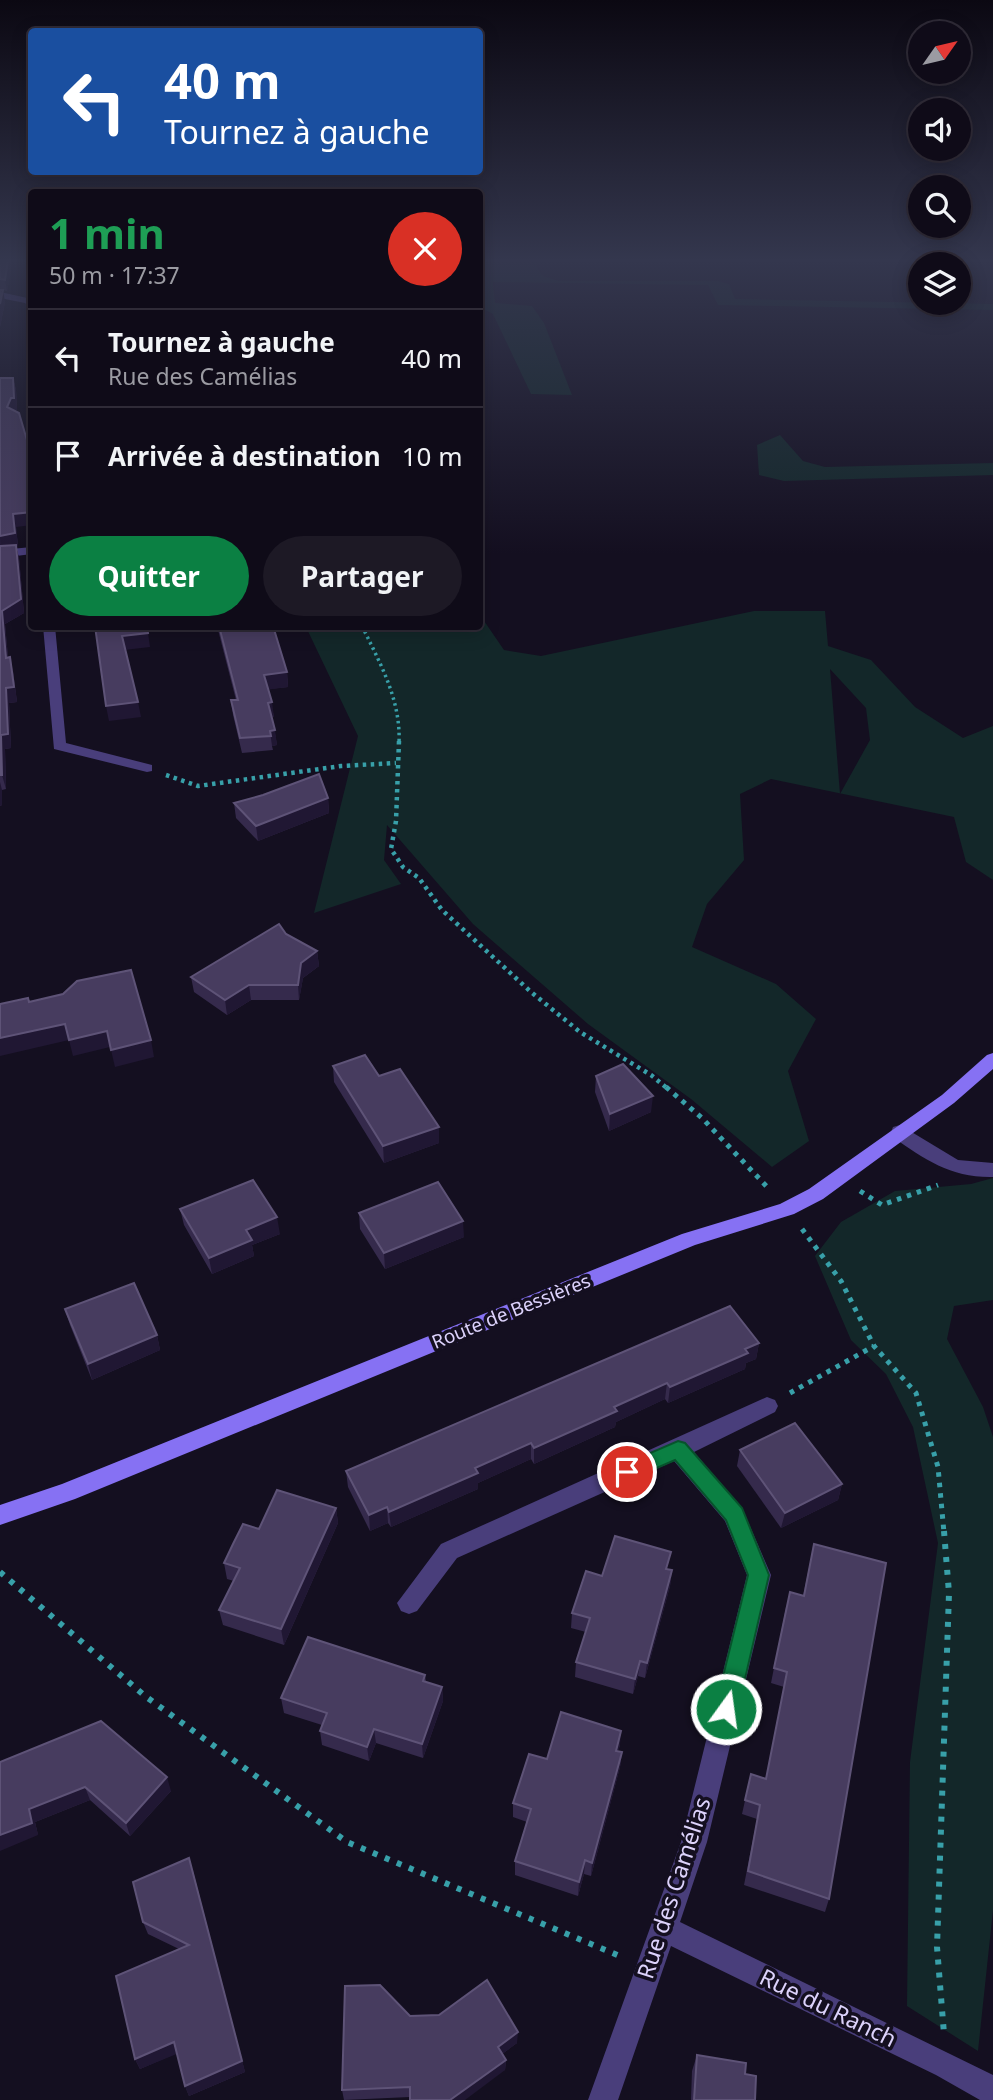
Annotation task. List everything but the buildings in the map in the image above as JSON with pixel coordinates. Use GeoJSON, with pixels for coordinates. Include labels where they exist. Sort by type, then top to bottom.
{"type":"FeatureCollection","features":[{"type":"Feature","properties":{"kind":"main road","name":"Route de Bessières"},"geometry":{"type":"LineString","coordinates":[[0,1515],[67,1492],[689,1239],[787,1209],[816,1194],[948,1099],[993,1059]]}},
{"type":"Feature","properties":{"kind":"street"},"geometry":{"type":"LineString","coordinates":[[0,554],[28,550]]}},
{"type":"Feature","properties":{"kind":"street"},"geometry":{"type":"LineString","coordinates":[[49,630],[59,746],[147,768]]}},
{"type":"Feature","properties":{"kind":"street"},"geometry":{"type":"LineString","coordinates":[[900,1132],[953,1168],[984,1171]]}},
{"type":"Feature","properties":{"kind":"street"},"geometry":{"type":"LineString","coordinates":[[409,1603],[449,1551],[678,1449],[767,1406]]}},
{"type":"Feature","properties":{"kind":"street","name":"Rue des Camélias"},"geometry":{"type":"LineString","coordinates":[[603,2100],[694,1842],[759,1575],[734,1515],[678,1449]]}},
{"type":"Feature","properties":{"kind":"street","name":"Rue du Ranch"},"geometry":{"type":"LineString","coordinates":[[663,1928],[946,2065],[993,2091]]}},
{"type":"Feature","properties":{"kind":"path"},"geometry":{"type":"LineString","coordinates":[[364,630],[387,677],[400,721],[396,763],[396,821],[391,849],[403,867],[419,878],[442,911],[531,992],[580,1032],[650,1075],[702,1118],[753,1169],[841,1281],[874,1346],[916,1392],[938,1466],[949,1593],[937,1947],[946,2065]]}},
{"type":"Feature","properties":{"kind":"path"},"geometry":{"type":"LineString","coordinates":[[147,768],[198,786],[341,766],[396,763]]}},
{"type":"Feature","properties":{"kind":"path"},"geometry":{"type":"LineString","coordinates":[[837,1177],[883,1205],[984,1171]]}},
{"type":"Feature","properties":{"kind":"path"},"geometry":{"type":"LineString","coordinates":[[767,1406],[874,1346]]}},
{"type":"Feature","properties":{"kind":"path"},"geometry":{"type":"LineString","coordinates":[[0,1572],[145,1696],[347,1842],[584,1943],[649,1967]]}},
{"type":"Feature","properties":{"kind":"green space"},"geometry":{"type":"Polygon","coordinates":[[[514,358],[558,358],[572,395],[531,394],[514,358]]]}},
{"type":"Feature","properties":{"kind":"green space"},"geometry":{"type":"Polygon","coordinates":[[[780,435],[803,461],[825,467],[993,463],[993,475],[784,481],[759,475],[757,445],[780,435]]]}},
{"type":"Feature","properties":{"kind":"green space"},"geometry":{"type":"Polygon","coordinates":[[[754,611],[825,611],[828,646],[871,660],[915,707],[963,738],[993,726],[993,880],[966,862],[954,817],[771,779],[740,794],[744,860],[707,904],[692,947],[776,984],[816,1019],[788,1071],[809,1141],[772,1167],[691,1099],[588,1024],[473,924],[387,825],[384,860],[401,884],[314,913],[358,736],[307,630],[483,630],[483,619],[504,650],[541,656],[754,611]],[[830,669],[840,793],[870,740],[866,708],[830,669]]]}},
{"type":"Feature","properties":{"kind":"green space"},"geometry":{"type":"Polygon","coordinates":[[[993,1178],[993,1300],[954,1306],[947,1339],[983,1407],[993,1437],[993,1910],[978,2051],[907,2006],[910,1762],[938,1543],[913,1427],[886,1374],[851,1340],[815,1256],[841,1222],[895,1191],[971,1184],[993,1178]]]}},
{"type":"Feature","properties":{"kind":"route"},"geometry":{"type":"LineString","coordinates":[[627,1472],[678,1449],[734,1515],[759,1575],[726,1709]]}}]}
